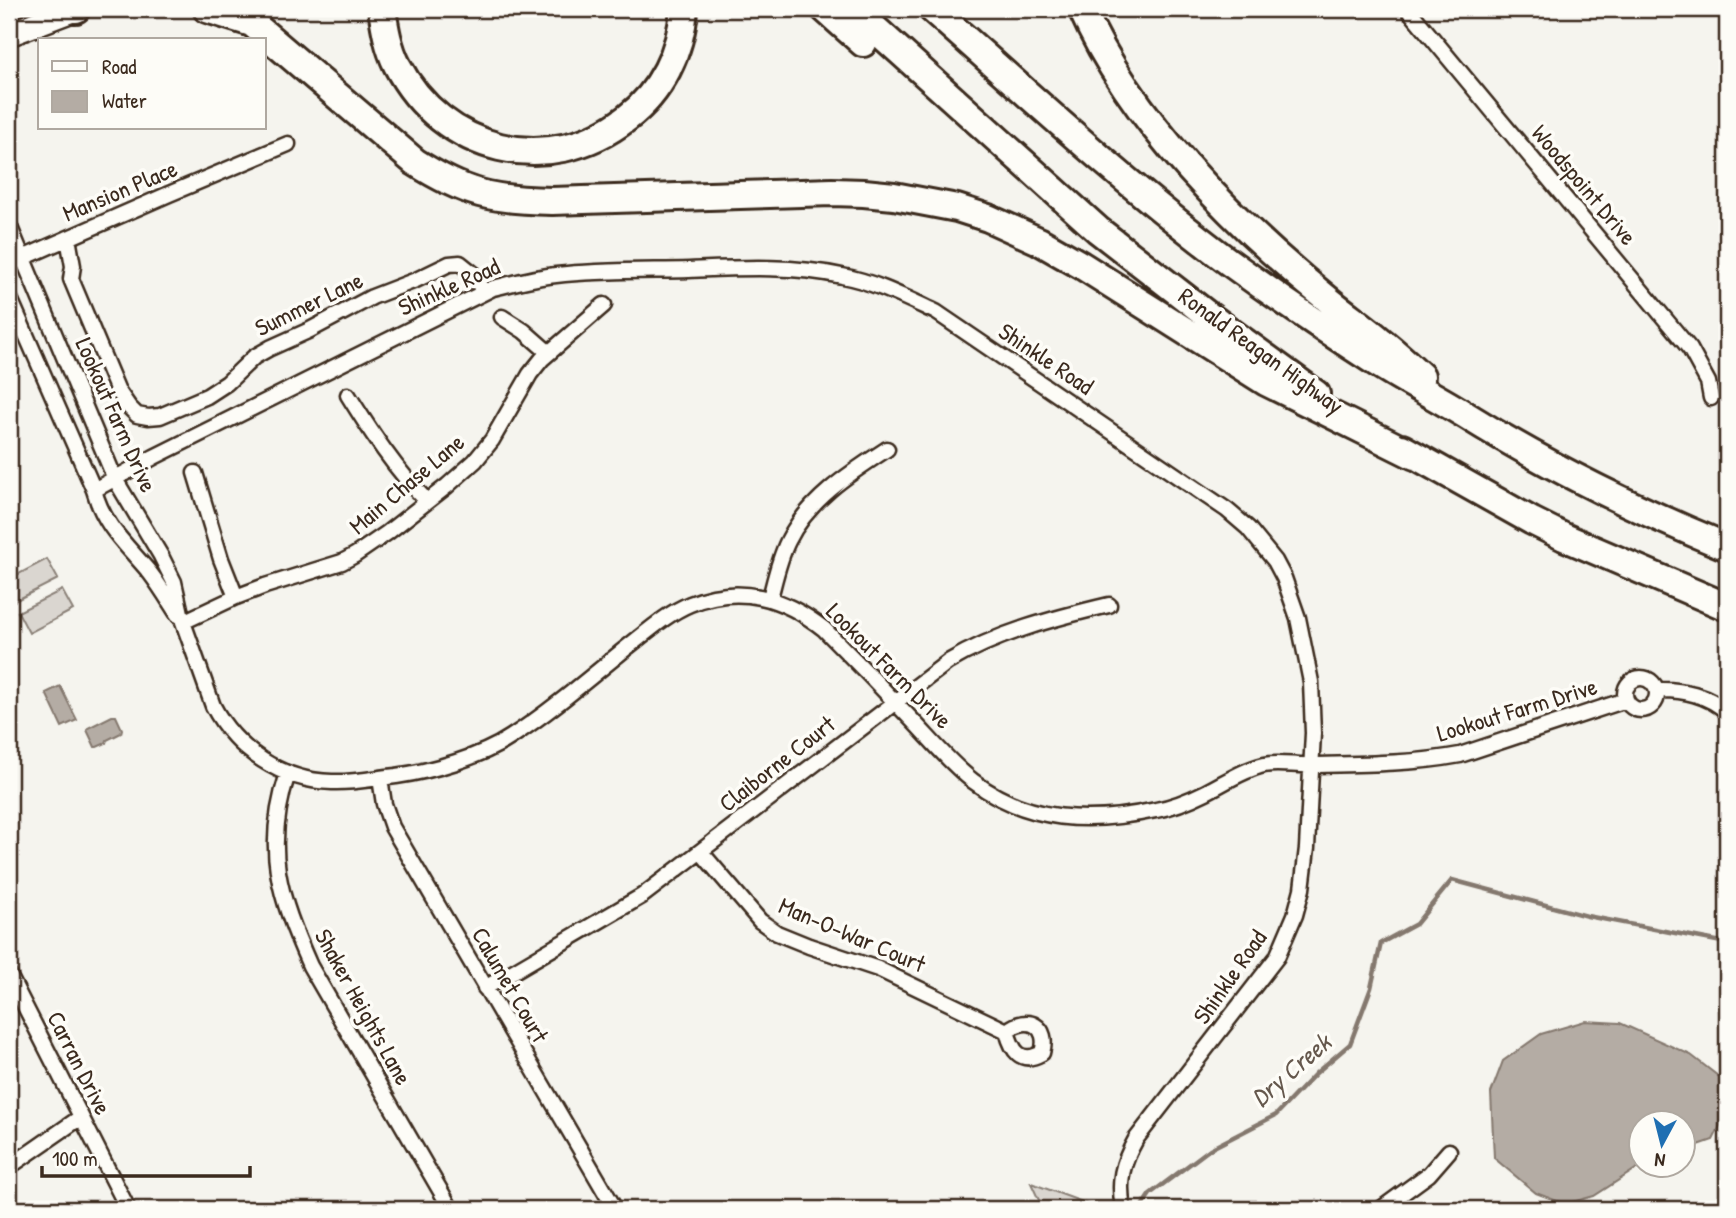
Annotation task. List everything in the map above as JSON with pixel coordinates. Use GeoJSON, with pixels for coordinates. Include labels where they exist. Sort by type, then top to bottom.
{"type":"FeatureCollection","features":[{"type":"Feature","properties":{"kind":"highway"},"geometry":{"type":"LineString","coordinates":[[207,9],[244,16],[415,162],[465,190],[491,197],[528,201],[864,192],[957,208],[988,218],[1040,241],[1266,382],[1415,456]]}},
{"type":"Feature","properties":{"kind":"highway"},"geometry":{"type":"LineString","coordinates":[[382,9],[386,34],[396,63],[426,107],[468,137],[499,147],[528,151],[562,149],[597,138],[638,109],[668,69],[683,24],[684,9]]}},
{"type":"Feature","properties":{"kind":"highway"},"geometry":{"type":"LineString","coordinates":[[825,9],[926,100],[985,130]]}},
{"type":"Feature","properties":{"kind":"highway","name":"Ronald Reagan Highway"},"geometry":{"type":"LineString","coordinates":[[853,9],[1098,230],[1205,313],[1319,396],[1415,456],[1532,521],[1727,607]]}},
{"type":"Feature","properties":{"kind":"highway"},"geometry":{"type":"LineString","coordinates":[[932,9],[1110,167],[1228,261],[1334,335],[1487,430],[1574,476],[1727,547]]}},
{"type":"Feature","properties":{"kind":"highway"},"geometry":{"type":"LineString","coordinates":[[1082,9],[1126,88],[1141,109],[1215,195],[1330,302],[1383,342],[1464,414]]}},
{"type":"Feature","properties":{"kind":"main road"},"geometry":{"type":"LineString","coordinates":[[9,34],[75,9]]}},
{"type":"Feature","properties":{"kind":"street","name":"Woodspoint Drive"},"geometry":{"type":"LineString","coordinates":[[1408,9],[1690,349],[1708,382],[1711,398]]}},
{"type":"Feature","properties":{"kind":"street","name":"Mansion Place"},"geometry":{"type":"LineString","coordinates":[[9,264],[288,144]]}},
{"type":"Feature","properties":{"kind":"street","name":"Lookout Farm Drive"},"geometry":{"type":"LineString","coordinates":[[9,225],[115,479],[174,582],[183,622],[213,706],[223,725],[265,763],[314,781],[331,782],[412,774],[450,764],[489,749],[539,718],[666,617],[690,604],[724,595],[745,594],[770,598],[807,615],[824,629],[973,781],[1011,803],[1054,816],[1104,819],[1175,806],[1264,765],[1436,759],[1460,755],[1626,700]]}},
{"type":"Feature","properties":{"kind":"street","name":"Summer Lane"},"geometry":{"type":"LineString","coordinates":[[68,238],[73,266],[71,279],[118,391],[137,415],[148,417],[160,416],[207,396],[227,383],[254,357],[270,348],[449,264],[460,263],[475,275],[483,293]]}},
{"type":"Feature","properties":{"kind":"street","name":"Shinkle Road"},"geometry":{"type":"LineString","coordinates":[[94,490],[154,457],[493,288],[556,275],[778,267],[846,276],[899,294],[936,312],[1227,510],[1263,544],[1284,578],[1298,618],[1311,682],[1314,733],[1307,848],[1301,889],[1295,915],[1278,957],[1136,1139],[1121,1172],[1123,1209]]}},
{"type":"Feature","properties":{"kind":"street","name":"Lookout Farm Drive"},"geometry":{"type":"LineString","coordinates":[[9,296],[99,507],[111,528],[157,582],[183,622]]}},
{"type":"Feature","properties":{"kind":"street","name":"Main Chase Lane"},"geometry":{"type":"LineString","coordinates":[[183,622],[265,586],[342,562],[387,533],[475,461],[492,440],[530,374],[549,353],[604,305]]}},
{"type":"Feature","properties":{"kind":"street"},"geometry":{"type":"LineString","coordinates":[[502,317],[524,331],[549,353]]}},
{"type":"Feature","properties":{"kind":"street"},"geometry":{"type":"LineString","coordinates":[[348,395],[371,432],[416,491],[427,501]]}},
{"type":"Feature","properties":{"kind":"street"},"geometry":{"type":"LineString","coordinates":[[770,598],[783,554],[803,517],[856,469],[887,449]]}},
{"type":"Feature","properties":{"kind":"street"},"geometry":{"type":"LineString","coordinates":[[195,473],[221,559],[236,597]]}},
{"type":"Feature","properties":{"kind":"street","name":"Claiborne Court"},"geometry":{"type":"LineString","coordinates":[[485,989],[642,897],[948,662],[973,647],[994,639],[1069,614],[1110,605]]}},
{"type":"Feature","properties":{"kind":"street","name":"Lookout Farm Drive"},"geometry":{"type":"LineString","coordinates":[[1636,679],[1651,681],[1657,690],[1657,701],[1644,711],[1633,709],[1626,700],[1626,690],[1636,679]]}},
{"type":"Feature","properties":{"kind":"street","name":"Lookout Farm Drive"},"geometry":{"type":"LineString","coordinates":[[1657,690],[1673,689],[1696,694],[1727,712]]}},
{"type":"Feature","properties":{"kind":"street","name":"Shaker Heights Lane"},"geometry":{"type":"LineString","coordinates":[[288,773],[277,810],[275,846],[278,877],[299,940],[310,966],[451,1209]]}},
{"type":"Feature","properties":{"kind":"street","name":"Calumet Court"},"geometry":{"type":"LineString","coordinates":[[380,778],[384,804],[392,827],[615,1209]]}},
{"type":"Feature","properties":{"kind":"street","name":"Man-O-War Court"},"geometry":{"type":"LineString","coordinates":[[701,852],[760,921],[777,933],[878,969],[1007,1031]]}},
{"type":"Feature","properties":{"kind":"street","name":"Carran Drive"},"geometry":{"type":"LineString","coordinates":[[9,975],[128,1209]]}},
{"type":"Feature","properties":{"kind":"street"},"geometry":{"type":"LineString","coordinates":[[9,1167],[81,1118]]}},
{"type":"Feature","properties":{"kind":"street"},"geometry":{"type":"LineString","coordinates":[[1381,1209],[1429,1174],[1449,1152]]}},
{"type":"Feature","properties":{"kind":"shaded area"},"geometry":{"type":"Polygon","coordinates":[[[47,559],[58,579],[13,602],[9,593],[9,579],[47,559]]]}},
{"type":"Feature","properties":{"kind":"shaded area"},"geometry":{"type":"Polygon","coordinates":[[[62,590],[73,610],[29,633],[18,612],[62,590]]]}},
{"type":"Feature","properties":{"kind":"shaded area"},"geometry":{"type":"Polygon","coordinates":[[[1031,1183],[1096,1207],[1096,1209],[1043,1209],[1031,1183]]]}},
{"type":"Feature","properties":{"kind":"water"},"geometry":{"type":"Polygon","coordinates":[[[60,686],[77,720],[62,727],[46,693],[60,686]]]}},
{"type":"Feature","properties":{"kind":"water"},"geometry":{"type":"Polygon","coordinates":[[[116,716],[121,733],[95,747],[88,728],[116,716]]]}},
{"type":"Feature","properties":{"kind":"water"},"geometry":{"type":"Polygon","coordinates":[[[1585,1021],[1620,1023],[1691,1055],[1727,1083],[1726,1107],[1713,1140],[1698,1145],[1698,1110],[1628,1110],[1628,1174],[1594,1196],[1565,1204],[1536,1193],[1494,1158],[1491,1093],[1503,1061],[1541,1034],[1585,1021]]]}},
{"type":"Feature","properties":{"kind":"waterway","name":"Dry Creek"},"geometry":{"type":"LineString","coordinates":[[1140,1209],[1150,1194],[1210,1149],[1276,1115],[1316,1073],[1350,1044],[1371,988],[1381,943],[1416,924],[1452,880],[1587,916],[1727,943]]}}]}
